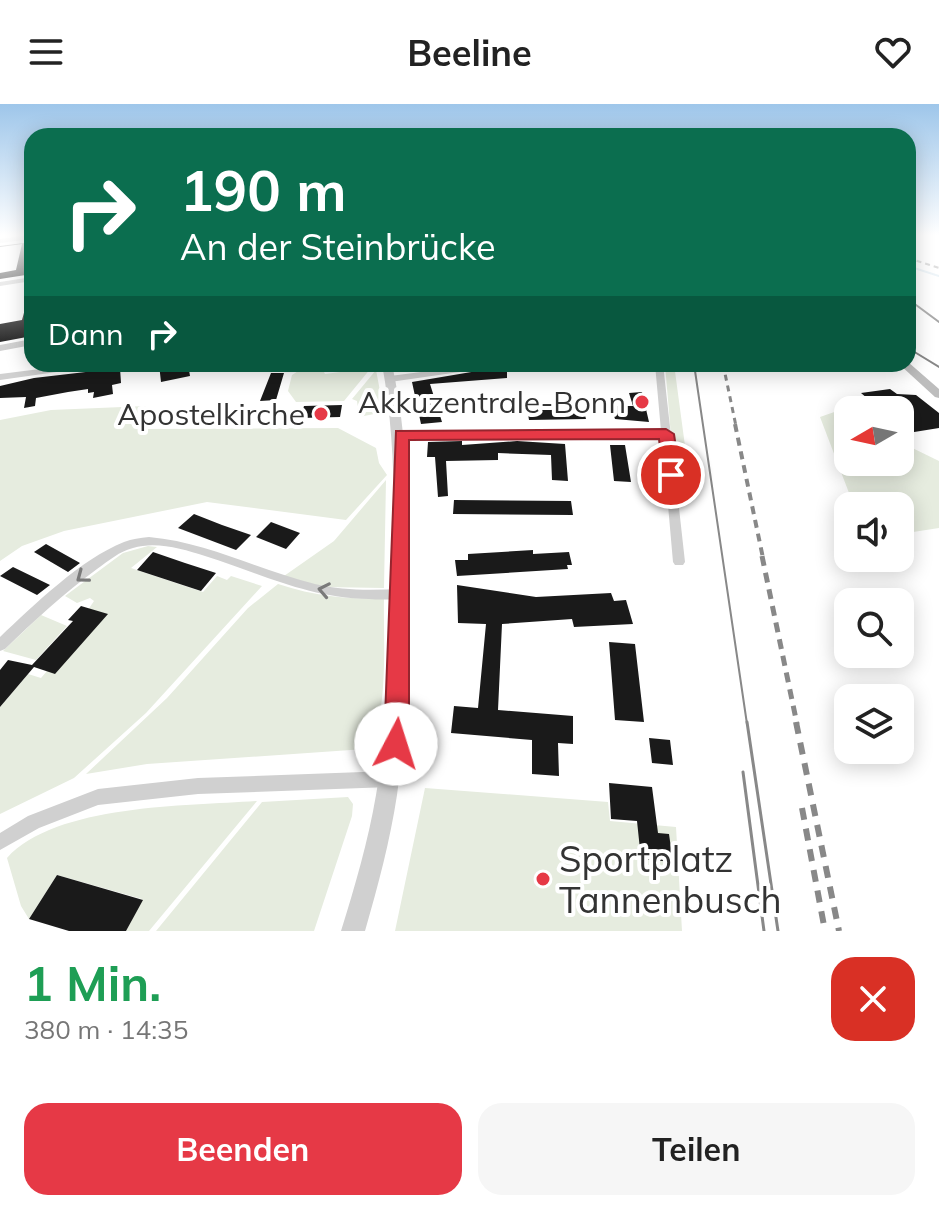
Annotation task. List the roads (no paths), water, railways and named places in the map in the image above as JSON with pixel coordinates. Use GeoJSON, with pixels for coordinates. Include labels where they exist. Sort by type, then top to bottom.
{"type":"FeatureCollection","features":[{"type":"Feature","properties":{"kind":"main road"},"geometry":{"type":"LineString","coordinates":[[913,372],[939,395]]}},
{"type":"Feature","properties":{"kind":"street"},"geometry":{"type":"LineString","coordinates":[[0,284],[24,280]]}},
{"type":"Feature","properties":{"kind":"street"},"geometry":{"type":"LineString","coordinates":[[0,348],[24,344]]}},
{"type":"Feature","properties":{"kind":"street"},"geometry":{"type":"LineString","coordinates":[[0,377],[38,372]]}},
{"type":"Feature","properties":{"kind":"street"},"geometry":{"type":"LineString","coordinates":[[353,931],[378,848],[391,779],[399,704],[401,435],[389,372]]}},
{"type":"Feature","properties":{"kind":"street"},"geometry":{"type":"LineString","coordinates":[[390,379],[442,372]]}},
{"type":"Feature","properties":{"kind":"street"},"geometry":{"type":"LineString","coordinates":[[660,372],[679,562]]}},
{"type":"Feature","properties":{"kind":"street"},"geometry":{"type":"LineString","coordinates":[[401,435],[666,434]]}},
{"type":"Feature","properties":{"kind":"street"},"geometry":{"type":"LineString","coordinates":[[0,645],[116,551],[143,541],[174,544],[323,590],[362,595],[401,594]]}},
{"type":"Feature","properties":{"kind":"street"},"geometry":{"type":"LineString","coordinates":[[0,842],[34,822],[98,797],[198,786],[391,779]]}},
{"type":"Feature","properties":{"kind":"waterway"},"geometry":{"type":"LineString","coordinates":[[932,274],[939,276]]}},
{"type":"Feature","properties":{"kind":"tram line"},"geometry":{"type":"LineString","coordinates":[[916,305],[939,322]]}},
{"type":"Feature","properties":{"kind":"tram line"},"geometry":{"type":"LineString","coordinates":[[916,353],[939,367]]}},
{"type":"Feature","properties":{"kind":"tram line"},"geometry":{"type":"LineString","coordinates":[[695,372],[747,724]]}},
{"type":"Feature","properties":{"kind":"tram line"},"geometry":{"type":"LineString","coordinates":[[747,722],[778,931]]}},
{"type":"Feature","properties":{"kind":"tram line"},"geometry":{"type":"LineString","coordinates":[[743,772],[764,931]]}},
{"type":"Feature","properties":{"kind":"railway"},"geometry":{"type":"LineString","coordinates":[[725,372],[736,426]]}},
{"type":"Feature","properties":{"kind":"railway"},"geometry":{"type":"LineString","coordinates":[[735,424],[763,558]]}},
{"type":"Feature","properties":{"kind":"railway"},"geometry":{"type":"LineString","coordinates":[[762,556],[797,724]]}},
{"type":"Feature","properties":{"kind":"railway"},"geometry":{"type":"LineString","coordinates":[[796,722],[839,931]]}},
{"type":"Feature","properties":{"kind":"railway"},"geometry":{"type":"LineString","coordinates":[[802,808],[825,931]]}},
{"type":"Feature","properties":{"kind":"place","name":"Akkuzentrale-Bonn"},"geometry":{"type":"Point","coordinates":[642,402]}},
{"type":"Feature","properties":{"kind":"place","name":"Apostelkirche"},"geometry":{"type":"Point","coordinates":[321,414]}},
{"type":"Feature","properties":{"kind":"place","name":"Sportplatz Tannenbusch"},"geometry":{"type":"Point","coordinates":[543,879]}}]}
